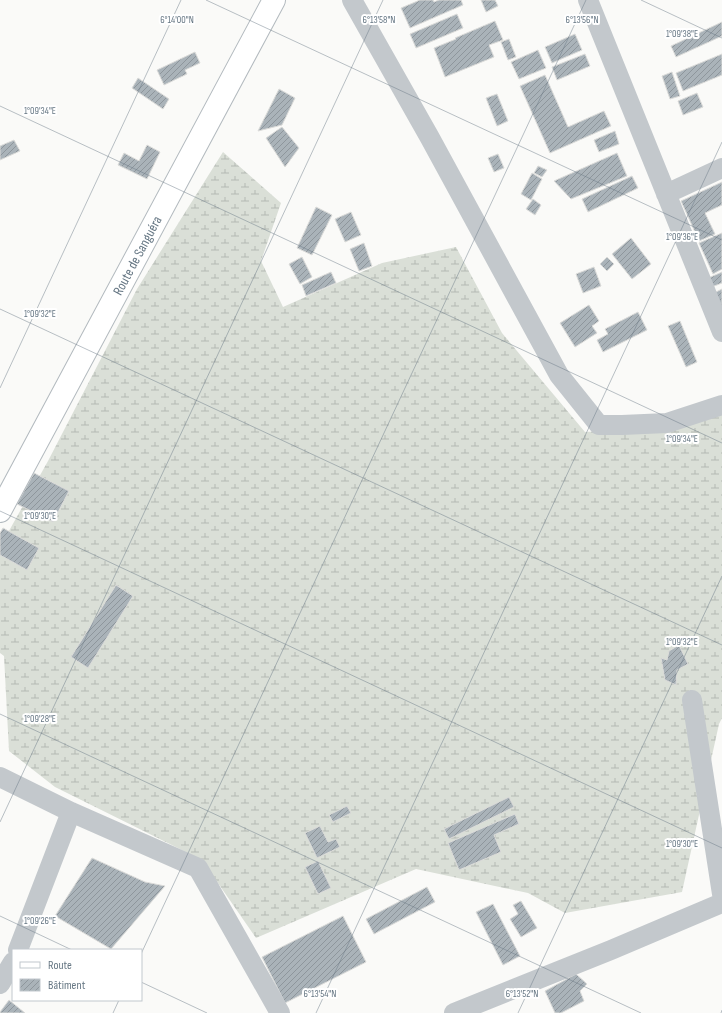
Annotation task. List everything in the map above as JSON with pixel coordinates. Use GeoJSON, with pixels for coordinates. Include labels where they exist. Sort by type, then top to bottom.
{"type":"FeatureCollection","features":[{"type":"Feature","properties":{"kind":"street","name":"Route de Sanguéra"},"geometry":{"type":"LineString","coordinates":[[0,511],[274,0]]}},
{"type":"Feature","properties":{"kind":"street"},"geometry":{"type":"LineString","coordinates":[[352,0],[430,138],[559,375],[599,424],[622,425],[667,423],[722,405]]}},
{"type":"Feature","properties":{"kind":"street"},"geometry":{"type":"LineString","coordinates":[[588,0],[722,332]]}},
{"type":"Feature","properties":{"kind":"street"},"geometry":{"type":"LineString","coordinates":[[666,194],[722,168]]}},
{"type":"Feature","properties":{"kind":"street"},"geometry":{"type":"LineString","coordinates":[[692,700],[722,894]]}},
{"type":"Feature","properties":{"kind":"street"},"geometry":{"type":"LineString","coordinates":[[0,777],[72,812],[198,868],[280,1013]]}},
{"type":"Feature","properties":{"kind":"street"},"geometry":{"type":"LineString","coordinates":[[18,949],[72,812]]}},
{"type":"Feature","properties":{"kind":"street"},"geometry":{"type":"LineString","coordinates":[[454,1013],[611,950],[722,903]]}},
{"type":"Feature","properties":{"kind":"street"},"geometry":{"type":"LineString","coordinates":[[0,984],[12,964]]}},
{"type":"Feature","properties":{"kind":"green space"},"geometry":{"type":"Polygon","coordinates":[[[223,152],[281,203],[261,261],[283,307],[382,263],[456,247],[502,333],[585,432],[675,427],[722,414],[722,718],[719,724],[682,892],[565,913],[528,893],[416,869],[256,938],[202,860],[55,787],[9,751],[4,656],[0,653],[0,547],[48,461],[137,289],[223,152]]]}},
{"type":"Feature","properties":{"kind":"building"},"geometry":{"type":"Polygon","coordinates":[[[420,0],[433,0],[434,2],[439,0],[461,0],[463,5],[410,28],[401,8],[420,0]]]}},
{"type":"Feature","properties":{"kind":"building"},"geometry":{"type":"Polygon","coordinates":[[[481,0],[495,0],[498,6],[486,12],[481,0]]]}},
{"type":"Feature","properties":{"kind":"building"},"geometry":{"type":"Polygon","coordinates":[[[457,14],[463,28],[416,48],[410,34],[457,14]]]}},
{"type":"Feature","properties":{"kind":"building"},"geometry":{"type":"Polygon","coordinates":[[[495,21],[503,40],[489,45],[494,57],[445,77],[434,48],[495,21]]]}},
{"type":"Feature","properties":{"kind":"building"},"geometry":{"type":"Polygon","coordinates":[[[722,22],[722,36],[676,57],[671,46],[722,22]]]}},
{"type":"Feature","properties":{"kind":"building"},"geometry":{"type":"Polygon","coordinates":[[[575,34],[582,50],[552,63],[545,47],[575,34]]]}},
{"type":"Feature","properties":{"kind":"building"},"geometry":{"type":"Polygon","coordinates":[[[509,39],[516,57],[508,60],[501,42],[509,39]]]}},
{"type":"Feature","properties":{"kind":"building"},"geometry":{"type":"Polygon","coordinates":[[[538,50],[546,68],[519,79],[511,62],[538,50]]]}},
{"type":"Feature","properties":{"kind":"building"},"geometry":{"type":"Polygon","coordinates":[[[195,52],[200,63],[185,70],[187,74],[164,85],[157,70],[195,52]]]}},
{"type":"Feature","properties":{"kind":"building"},"geometry":{"type":"Polygon","coordinates":[[[585,54],[590,66],[557,80],[552,67],[585,54]]]}},
{"type":"Feature","properties":{"kind":"building"},"geometry":{"type":"Polygon","coordinates":[[[722,54],[722,75],[683,91],[676,73],[722,54]]]}},
{"type":"Feature","properties":{"kind":"building"},"geometry":{"type":"Polygon","coordinates":[[[672,72],[680,96],[670,99],[662,76],[672,72]]]}},
{"type":"Feature","properties":{"kind":"building"},"geometry":{"type":"Polygon","coordinates":[[[545,75],[568,127],[604,111],[611,126],[550,153],[520,86],[545,75]]]}},
{"type":"Feature","properties":{"kind":"building"},"geometry":{"type":"Polygon","coordinates":[[[138,78],[169,99],[163,109],[132,88],[138,78]]]}},
{"type":"Feature","properties":{"kind":"building"},"geometry":{"type":"Polygon","coordinates":[[[279,89],[295,98],[282,125],[258,131],[279,89]]]}},
{"type":"Feature","properties":{"kind":"building"},"geometry":{"type":"Polygon","coordinates":[[[697,93],[703,107],[683,115],[678,101],[697,93]]]}},
{"type":"Feature","properties":{"kind":"building"},"geometry":{"type":"Polygon","coordinates":[[[497,94],[508,121],[497,126],[486,98],[497,94]]]}},
{"type":"Feature","properties":{"kind":"building"},"geometry":{"type":"Polygon","coordinates":[[[282,127],[299,148],[285,167],[266,138],[282,127]]]}},
{"type":"Feature","properties":{"kind":"building"},"geometry":{"type":"Polygon","coordinates":[[[615,131],[619,144],[599,152],[594,140],[615,131]]]}},
{"type":"Feature","properties":{"kind":"building"},"geometry":{"type":"Polygon","coordinates":[[[14,140],[20,151],[0,160],[0,146],[14,140]]]}},
{"type":"Feature","properties":{"kind":"building"},"geometry":{"type":"Polygon","coordinates":[[[147,145],[160,152],[147,179],[118,165],[124,153],[139,161],[147,145]]]}},
{"type":"Feature","properties":{"kind":"building"},"geometry":{"type":"Polygon","coordinates":[[[617,153],[627,176],[571,199],[554,181],[617,153]]]}},
{"type":"Feature","properties":{"kind":"building"},"geometry":{"type":"Polygon","coordinates":[[[498,154],[504,168],[494,172],[488,158],[498,154]]]}},
{"type":"Feature","properties":{"kind":"building"},"geometry":{"type":"Polygon","coordinates":[[[538,166],[547,170],[542,177],[534,173],[538,166]]]}},
{"type":"Feature","properties":{"kind":"building"},"geometry":{"type":"Polygon","coordinates":[[[532,173],[542,179],[531,200],[521,194],[532,173]]]}},
{"type":"Feature","properties":{"kind":"building"},"geometry":{"type":"Polygon","coordinates":[[[632,176],[638,188],[588,212],[582,199],[632,176]]]}},
{"type":"Feature","properties":{"kind":"building"},"geometry":{"type":"Polygon","coordinates":[[[722,182],[722,205],[705,213],[715,234],[699,241],[681,201],[722,182]]]}},
{"type":"Feature","properties":{"kind":"building"},"geometry":{"type":"Polygon","coordinates":[[[533,199],[541,205],[535,215],[526,209],[533,199]]]}},
{"type":"Feature","properties":{"kind":"building"},"geometry":{"type":"Polygon","coordinates":[[[316,207],[332,215],[312,255],[297,248],[316,207]]]}},
{"type":"Feature","properties":{"kind":"building"},"geometry":{"type":"Polygon","coordinates":[[[351,212],[361,235],[345,242],[335,219],[351,212]]]}},
{"type":"Feature","properties":{"kind":"building"},"geometry":{"type":"Polygon","coordinates":[[[722,233],[722,269],[713,274],[699,243],[722,233]]]}},
{"type":"Feature","properties":{"kind":"building"},"geometry":{"type":"Polygon","coordinates":[[[631,238],[651,264],[632,279],[612,254],[631,238]]]}},
{"type":"Feature","properties":{"kind":"building"},"geometry":{"type":"Polygon","coordinates":[[[364,243],[372,266],[359,271],[350,249],[364,243]]]}},
{"type":"Feature","properties":{"kind":"building"},"geometry":{"type":"Polygon","coordinates":[[[302,257],[312,277],[300,284],[289,264],[302,257]]]}},
{"type":"Feature","properties":{"kind":"building"},"geometry":{"type":"Polygon","coordinates":[[[607,257],[614,264],[607,271],[600,264],[607,257]]]}},
{"type":"Feature","properties":{"kind":"building"},"geometry":{"type":"Polygon","coordinates":[[[594,267],[601,286],[583,293],[576,274],[594,267]]]}},
{"type":"Feature","properties":{"kind":"building"},"geometry":{"type":"Polygon","coordinates":[[[331,272],[336,283],[306,296],[302,285],[331,272]]]}},
{"type":"Feature","properties":{"kind":"building"},"geometry":{"type":"Polygon","coordinates":[[[722,272],[722,283],[709,288],[706,279],[722,272]]]}},
{"type":"Feature","properties":{"kind":"building"},"geometry":{"type":"Polygon","coordinates":[[[722,289],[722,311],[714,293],[722,289]]]}},
{"type":"Feature","properties":{"kind":"building"},"geometry":{"type":"Polygon","coordinates":[[[589,305],[599,321],[592,326],[597,333],[575,347],[560,323],[589,305]]]}},
{"type":"Feature","properties":{"kind":"building"},"geometry":{"type":"Polygon","coordinates":[[[638,312],[647,330],[603,352],[597,340],[608,334],[605,329],[638,312]]]}},
{"type":"Feature","properties":{"kind":"building"},"geometry":{"type":"Polygon","coordinates":[[[680,321],[697,362],[686,367],[668,326],[680,321]]]}},
{"type":"Feature","properties":{"kind":"building"},"geometry":{"type":"Polygon","coordinates":[[[34,473],[69,491],[53,522],[17,504],[34,473]]]}},
{"type":"Feature","properties":{"kind":"building"},"geometry":{"type":"Polygon","coordinates":[[[3,528],[39,548],[27,570],[0,555],[0,533],[3,528]]]}},
{"type":"Feature","properties":{"kind":"building"},"geometry":{"type":"Polygon","coordinates":[[[116,585],[133,596],[88,668],[71,657],[116,585]]]}},
{"type":"Feature","properties":{"kind":"building"},"geometry":{"type":"Polygon","coordinates":[[[679,645],[688,664],[677,670],[676,685],[665,680],[661,658],[667,660],[669,651],[679,645]]]}},
{"type":"Feature","properties":{"kind":"building"},"geometry":{"type":"Polygon","coordinates":[[[509,797],[514,807],[449,839],[444,829],[509,797]]]}},
{"type":"Feature","properties":{"kind":"building"},"geometry":{"type":"Polygon","coordinates":[[[347,806],[351,813],[333,822],[329,815],[347,806]]]}},
{"type":"Feature","properties":{"kind":"building"},"geometry":{"type":"Polygon","coordinates":[[[515,814],[519,824],[494,835],[501,852],[459,870],[448,843],[515,814]]]}},
{"type":"Feature","properties":{"kind":"building"},"geometry":{"type":"Polygon","coordinates":[[[320,826],[328,842],[336,839],[340,847],[317,858],[305,833],[320,826]]]}},
{"type":"Feature","properties":{"kind":"building"},"geometry":{"type":"Polygon","coordinates":[[[92,858],[145,882],[165,886],[111,949],[55,916],[92,858]]]}},
{"type":"Feature","properties":{"kind":"building"},"geometry":{"type":"Polygon","coordinates":[[[318,861],[331,888],[318,894],[305,867],[318,861]]]}},
{"type":"Feature","properties":{"kind":"building"},"geometry":{"type":"Polygon","coordinates":[[[427,887],[435,902],[374,934],[366,919],[427,887]]]}},
{"type":"Feature","properties":{"kind":"building"},"geometry":{"type":"Polygon","coordinates":[[[521,901],[537,928],[521,937],[510,919],[518,914],[513,905],[521,901]]]}},
{"type":"Feature","properties":{"kind":"building"},"geometry":{"type":"Polygon","coordinates":[[[493,904],[520,956],[503,965],[476,912],[493,904]]]}},
{"type":"Feature","properties":{"kind":"building"},"geometry":{"type":"Polygon","coordinates":[[[343,916],[366,962],[285,1003],[262,957],[343,916]]]}},
{"type":"Feature","properties":{"kind":"building"},"geometry":{"type":"Polygon","coordinates":[[[576,974],[587,984],[580,991],[584,1001],[561,1013],[555,1013],[545,991],[576,974]]]}},
{"type":"Feature","properties":{"kind":"building"},"geometry":{"type":"Polygon","coordinates":[[[9,1000],[25,1013],[0,1013],[9,1000]]]}}]}
